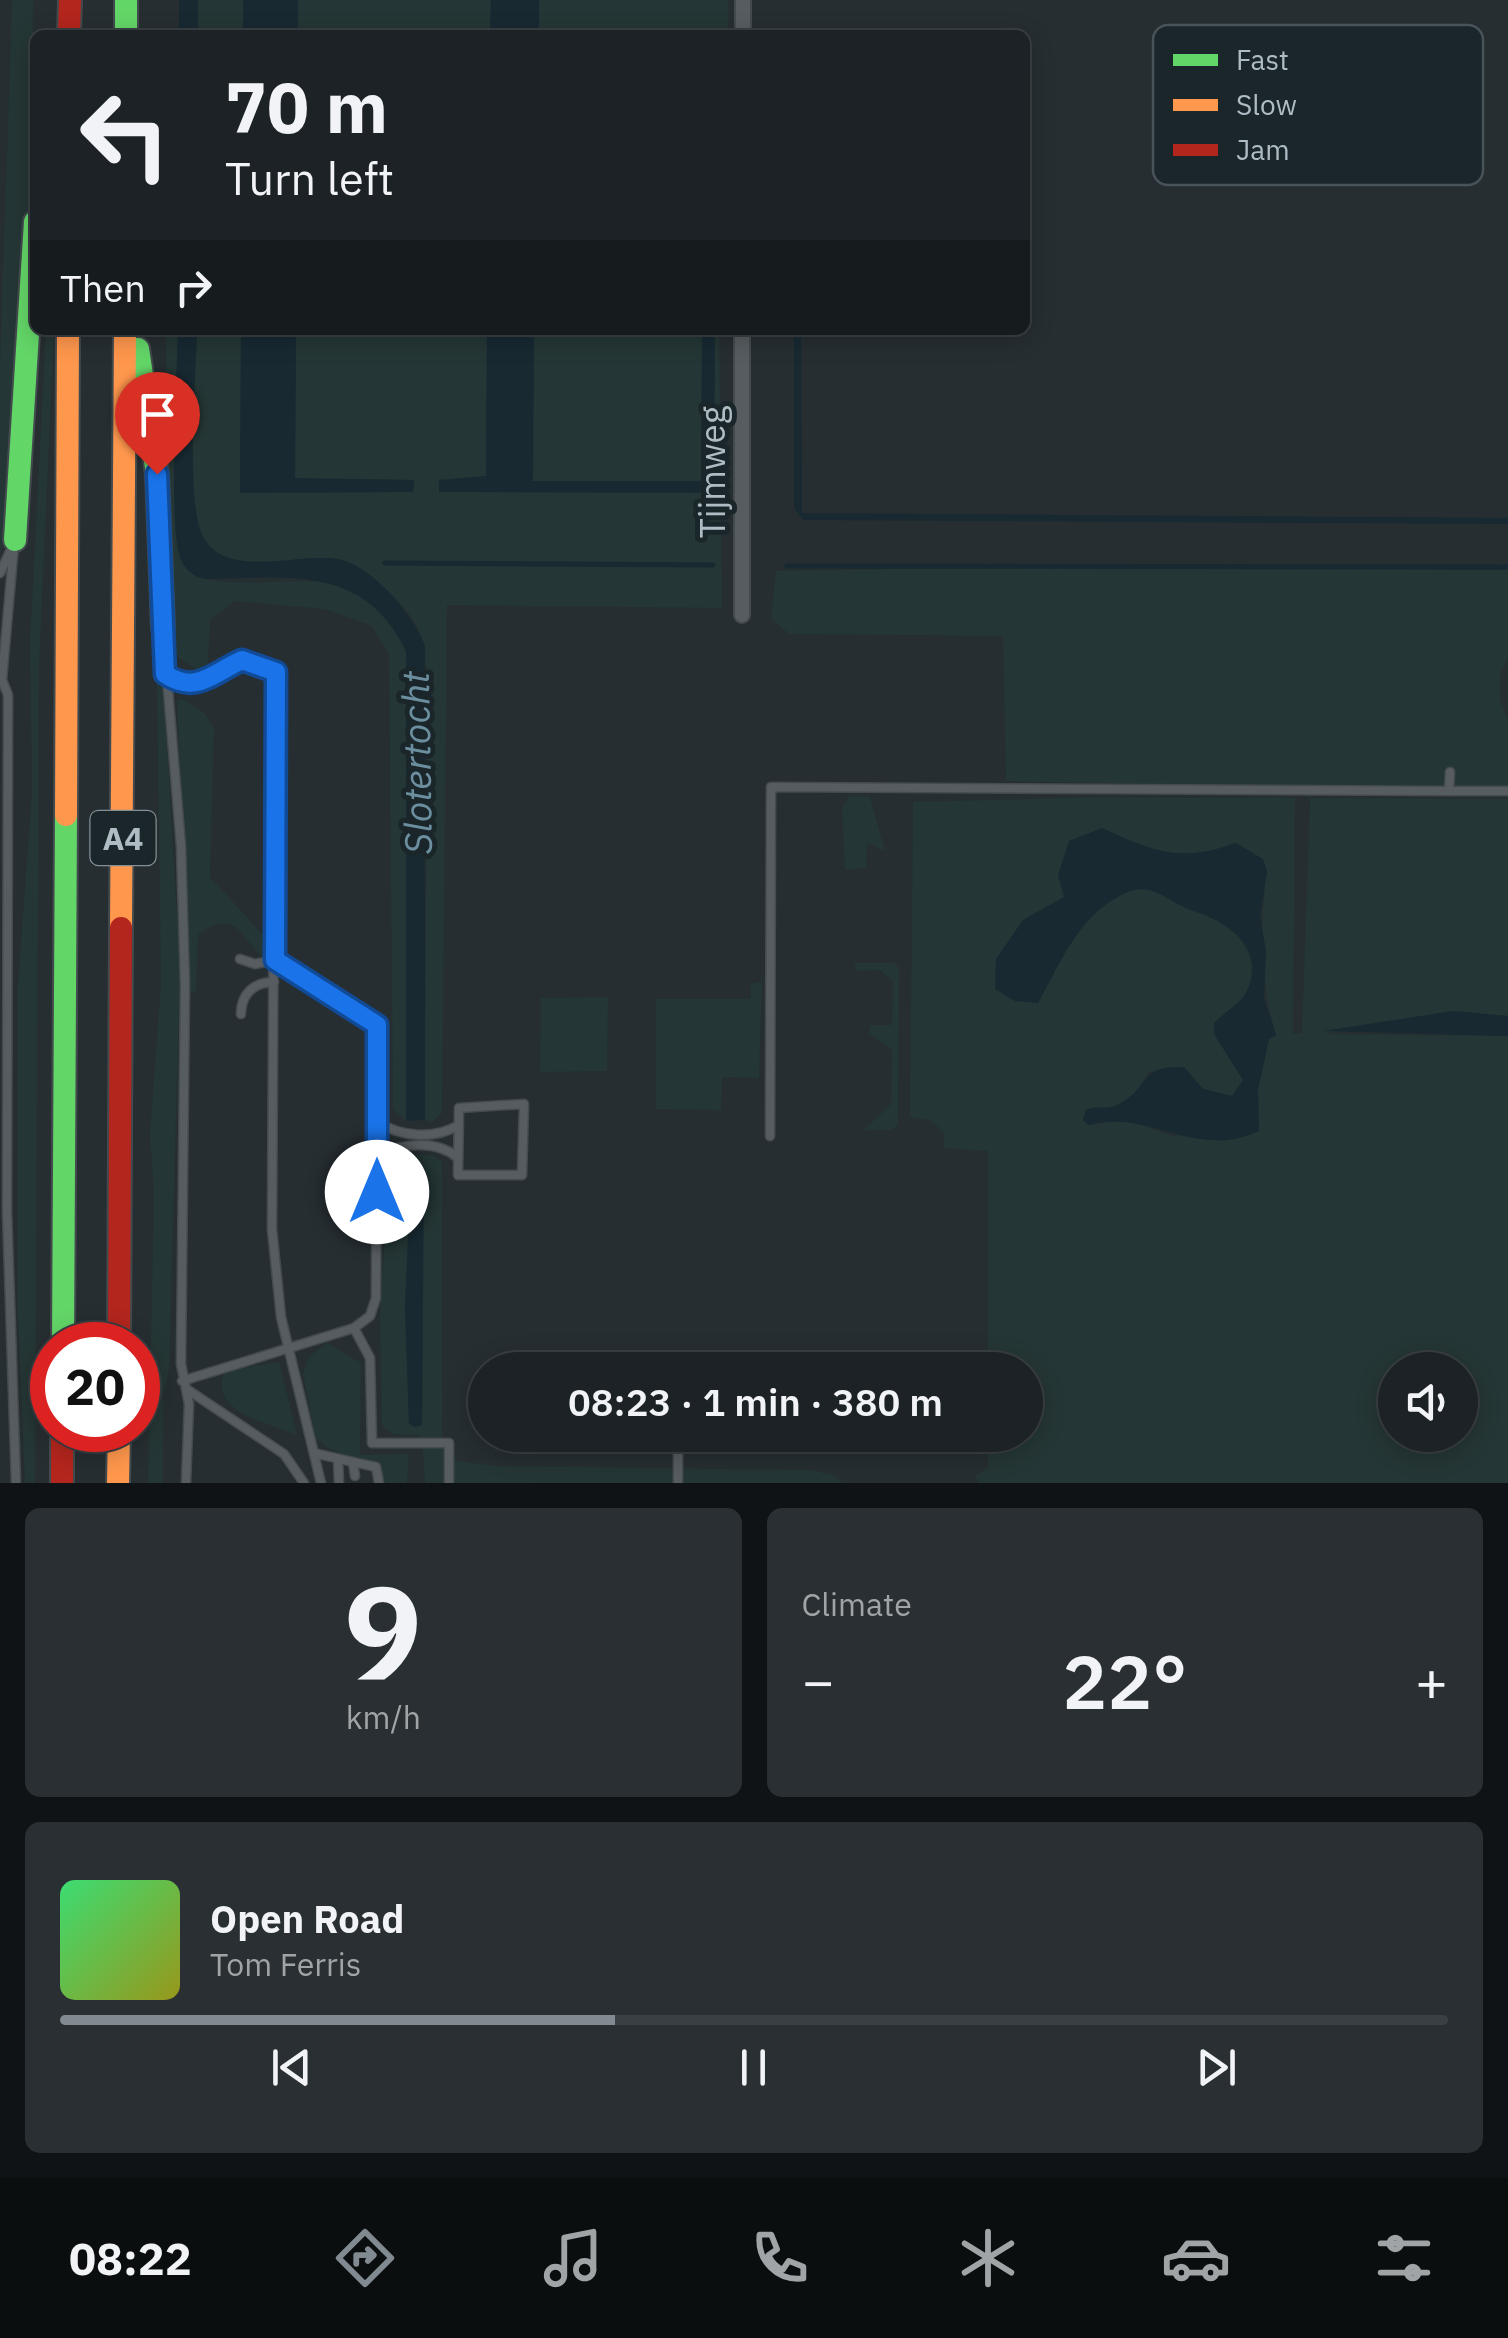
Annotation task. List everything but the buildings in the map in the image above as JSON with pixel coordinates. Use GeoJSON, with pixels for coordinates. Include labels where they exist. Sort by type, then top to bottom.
{"type":"FeatureCollection","features":[{"type":"Feature","properties":{"kind":"highway"},"geometry":{"type":"LineString","coordinates":[[70,0],[70,30]]}},
{"type":"Feature","properties":{"kind":"highway"},"geometry":{"type":"LineString","coordinates":[[126,0],[126,30]]}},
{"type":"Feature","properties":{"kind":"highway"},"geometry":{"type":"LineString","coordinates":[[14,540],[30,298]]}},
{"type":"Feature","properties":{"kind":"highway","name":"A4"},"geometry":{"type":"LineString","coordinates":[[63,1322],[68,335]]}},
{"type":"Feature","properties":{"kind":"highway","name":"A4"},"geometry":{"type":"LineString","coordinates":[[119,1322],[125,335]]}},
{"type":"Feature","properties":{"kind":"highway","name":"A4"},"geometry":{"type":"LineString","coordinates":[[135,335],[157,474],[162,627]]}},
{"type":"Feature","properties":{"kind":"highway"},"geometry":{"type":"LineString","coordinates":[[62,1452],[62,1483]]}},
{"type":"Feature","properties":{"kind":"highway"},"geometry":{"type":"LineString","coordinates":[[118,1452],[118,1483]]}},
{"type":"Feature","properties":{"kind":"street"},"geometry":{"type":"LineString","coordinates":[[743,0],[743,30]]}},
{"type":"Feature","properties":{"kind":"street","name":"Tijmweg"},"geometry":{"type":"LineString","coordinates":[[742,335],[742,614]]}},
{"type":"Feature","properties":{"kind":"lane"},"geometry":{"type":"LineString","coordinates":[[0,574],[14,540]]}},
{"type":"Feature","properties":{"kind":"lane"},"geometry":{"type":"LineString","coordinates":[[14,540],[10,626],[1,681],[8,695],[10,839],[4,926],[4,1019],[16,1483]]}},
{"type":"Feature","properties":{"kind":"lane"},"geometry":{"type":"LineString","coordinates":[[0,634],[10,626]]}},
{"type":"Feature","properties":{"kind":"lane","name":"A4"},"geometry":{"type":"LineString","coordinates":[[162,627],[181,846],[185,985],[186,1483]]}},
{"type":"Feature","properties":{"kind":"lane"},"geometry":{"type":"LineString","coordinates":[[165,674],[184,685],[201,685],[218,671],[242,660],[276,672],[272,1228],[280,1316],[321,1483]]}},
{"type":"Feature","properties":{"kind":"lane"},"geometry":{"type":"LineString","coordinates":[[1449,791],[1450,772]]}},
{"type":"Feature","properties":{"kind":"lane"},"geometry":{"type":"LineString","coordinates":[[770,1136],[772,788],[1508,791]]}},
{"type":"Feature","properties":{"kind":"lane"},"geometry":{"type":"LineString","coordinates":[[0,838],[10,839]]}},
{"type":"Feature","properties":{"kind":"lane"},"geometry":{"type":"LineString","coordinates":[[240,959],[255,964],[275,960],[377,1025],[376,1298],[370,1316],[354,1328],[290,1349],[224,1364],[184,1384],[203,1404],[284,1454],[304,1483]]}},
{"type":"Feature","properties":{"kind":"lane"},"geometry":{"type":"LineString","coordinates":[[241,1014],[241,1002],[251,989],[261,982],[274,982]]}},
{"type":"Feature","properties":{"kind":"lane"},"geometry":{"type":"LineString","coordinates":[[524,1104],[522,1175],[458,1175],[458,1158],[459,1108],[524,1104]]}},
{"type":"Feature","properties":{"kind":"lane"},"geometry":{"type":"LineString","coordinates":[[377,1122],[403,1134],[440,1134],[459,1125]]}},
{"type":"Feature","properties":{"kind":"lane"},"geometry":{"type":"LineString","coordinates":[[377,1154],[395,1147],[441,1146],[458,1158]]}},
{"type":"Feature","properties":{"kind":"lane"},"geometry":{"type":"LineString","coordinates":[[354,1328],[370,1358],[372,1443],[449,1443],[461,1435]]}},
{"type":"Feature","properties":{"kind":"lane"},"geometry":{"type":"LineString","coordinates":[[449,1443],[449,1483]]}},
{"type":"Feature","properties":{"kind":"lane"},"geometry":{"type":"LineString","coordinates":[[678,1452],[678,1483]]}},
{"type":"Feature","properties":{"kind":"lane"},"geometry":{"type":"LineString","coordinates":[[314,1453],[376,1467],[379,1483]]}},
{"type":"Feature","properties":{"kind":"lane"},"geometry":{"type":"LineString","coordinates":[[338,1460],[339,1483]]}},
{"type":"Feature","properties":{"kind":"lane"},"geometry":{"type":"LineString","coordinates":[[353,1462],[355,1476]]}},
{"type":"Feature","properties":{"kind":"shaded area"},"geometry":{"type":"Polygon","coordinates":[[[12,0],[33,0],[30,166],[9,508],[0,556],[0,367],[12,0]]]}},
{"type":"Feature","properties":{"kind":"shaded area"},"geometry":{"type":"Polygon","coordinates":[[[198,0],[243,0],[243,30],[198,30],[198,0]]]}},
{"type":"Feature","properties":{"kind":"shaded area"},"geometry":{"type":"Polygon","coordinates":[[[298,0],[491,0],[490,30],[298,30],[298,0]]]}},
{"type":"Feature","properties":{"kind":"shaded area"},"geometry":{"type":"Polygon","coordinates":[[[538,0],[728,0],[728,30],[538,30],[538,0]]]}},
{"type":"Feature","properties":{"kind":"shaded area"},"geometry":{"type":"Polygon","coordinates":[[[46,335],[54,335],[39,666],[36,1322],[30,1322],[30,1452],[35,1452],[35,1483],[25,1483],[18,1313],[18,985],[32,791],[30,642],[46,335]]]}},
{"type":"Feature","properties":{"kind":"shaded area"},"geometry":{"type":"Polygon","coordinates":[[[166,335],[178,335],[177,528],[196,577],[339,586],[363,597],[386,618],[406,651],[406,1121],[393,1109],[389,655],[372,626],[325,609],[235,601],[210,620],[208,663],[198,670],[176,656],[166,579],[166,335]]]}},
{"type":"Feature","properties":{"kind":"shaded area"},"geometry":{"type":"Polygon","coordinates":[[[197,335],[241,335],[240,493],[414,491],[413,480],[295,479],[296,335],[487,335],[486,477],[439,480],[440,492],[701,481],[532,481],[534,335],[719,335],[722,608],[447,605],[442,1113],[432,1122],[425,1120],[427,669],[420,636],[415,622],[397,600],[351,564],[325,558],[247,561],[214,550],[203,537],[194,496],[197,335]]]}},
{"type":"Feature","properties":{"kind":"shaded area"},"geometry":{"type":"Polygon","coordinates":[[[155,543],[180,967],[163,1483],[148,1483],[149,1452],[160,1452],[160,1322],[151,1322],[154,1192],[150,1135],[161,984],[155,543]]]}},
{"type":"Feature","properties":{"kind":"shaded area"},"geometry":{"type":"Polygon","coordinates":[[[1003,567],[1508,570],[1508,657],[1500,675],[1500,700],[1508,720],[1508,791],[1006,781],[1003,636],[789,634],[771,619],[776,571],[1003,567]]]}},
{"type":"Feature","properties":{"kind":"shaded area"},"geometry":{"type":"Polygon","coordinates":[[[183,699],[204,713],[214,728],[210,877],[266,938],[264,959],[229,924],[211,927],[198,935],[196,992],[191,993],[177,701],[183,699]]]}},
{"type":"Feature","properties":{"kind":"shaded area"},"geometry":{"type":"Polygon","coordinates":[[[850,796],[870,797],[885,851],[867,843],[866,868],[845,870],[842,808],[850,796]]]}},
{"type":"Feature","properties":{"kind":"shaded area"},"geometry":{"type":"Polygon","coordinates":[[[1295,798],[1293,1034],[1302,1033],[1310,798],[1508,799],[1508,1016],[1453,1011],[1325,1034],[1508,1036],[1508,1483],[979,1483],[975,1476],[988,1468],[988,1452],[1043,1452],[1043,1352],[988,1352],[988,1151],[944,1148],[944,1133],[930,1120],[910,1117],[913,802],[1295,798]],[[1102,828],[1060,903],[1023,920],[1038,1003],[1072,942],[1093,915],[1132,891],[1158,893],[1217,921],[1247,949],[1251,975],[1247,991],[1215,1034],[1243,1080],[1233,1096],[1203,1089],[1183,1067],[1149,1072],[1127,1099],[1113,1106],[1094,1107],[1089,1125],[1129,1120],[1171,1136],[1259,1131],[1258,1089],[1269,1039],[1276,1034],[1263,954],[1267,871],[1236,843],[1183,853],[1137,843],[1102,828]]]}},
{"type":"Feature","properties":{"kind":"shaded area"},"geometry":{"type":"Polygon","coordinates":[[[854,963],[894,963],[899,968],[898,1125],[891,1130],[864,1130],[891,1104],[892,1050],[869,1033],[870,1025],[892,1025],[893,981],[880,970],[857,971],[854,963]]]}},
{"type":"Feature","properties":{"kind":"shaded area"},"geometry":{"type":"Polygon","coordinates":[[[762,982],[759,1078],[722,1077],[721,1110],[656,1109],[656,999],[750,999],[751,984],[762,982]]]}},
{"type":"Feature","properties":{"kind":"shaded area"},"geometry":{"type":"Polygon","coordinates":[[[608,997],[607,1071],[540,1072],[541,998],[608,997]]]}},
{"type":"Feature","properties":{"kind":"shaded area"},"geometry":{"type":"Polygon","coordinates":[[[431,1155],[442,1161],[442,1438],[457,1461],[497,1466],[812,1470],[835,1476],[843,1483],[425,1483],[422,1436],[394,1434],[382,1426],[380,1316],[389,1172],[402,1156],[431,1155]],[[423,1172],[411,1173],[405,1307],[409,1423],[414,1427],[422,1424],[423,1172]]]}},
{"type":"Feature","properties":{"kind":"shaded area"},"geometry":{"type":"Polygon","coordinates":[[[327,1343],[361,1363],[360,1455],[409,1454],[407,1483],[385,1483],[378,1469],[328,1448],[316,1438],[303,1374],[309,1357],[327,1343]]]}},
{"type":"Feature","properties":{"kind":"shaded area"},"geometry":{"type":"Polygon","coordinates":[[[279,1362],[297,1435],[243,1414],[225,1397],[222,1385],[225,1371],[279,1362]]]}},
{"type":"Feature","properties":{"kind":"water"},"geometry":{"type":"Polygon","coordinates":[[[179,0],[198,0],[198,30],[179,30],[179,0]]]}},
{"type":"Feature","properties":{"kind":"water"},"geometry":{"type":"Polygon","coordinates":[[[243,0],[298,0],[298,30],[243,30],[243,0]]]}},
{"type":"Feature","properties":{"kind":"water"},"geometry":{"type":"Polygon","coordinates":[[[491,0],[539,0],[539,30],[490,30],[491,0]]]}},
{"type":"Feature","properties":{"kind":"water","name":"Slotertocht"},"geometry":{"type":"Polygon","coordinates":[[[178,335],[197,335],[193,468],[194,496],[203,537],[230,558],[267,562],[326,558],[355,565],[392,595],[425,646],[425,1120],[406,1121],[406,651],[389,623],[369,603],[346,590],[294,578],[205,579],[194,575],[181,560],[177,544],[174,450],[178,335]]]}},
{"type":"Feature","properties":{"kind":"water"},"geometry":{"type":"Polygon","coordinates":[[[241,335],[296,335],[295,478],[414,480],[413,492],[240,493],[241,335]]]}},
{"type":"Feature","properties":{"kind":"water"},"geometry":{"type":"Polygon","coordinates":[[[487,335],[534,335],[533,481],[701,481],[702,335],[715,335],[714,493],[439,492],[439,480],[486,476],[487,335]]]}},
{"type":"Feature","properties":{"kind":"water"},"geometry":{"type":"Polygon","coordinates":[[[794,335],[801,335],[802,513],[1508,518],[1508,524],[803,520],[794,508],[794,335]]]}},
{"type":"Feature","properties":{"kind":"water"},"geometry":{"type":"Polygon","coordinates":[[[1102,828],[1152,849],[1199,852],[1236,843],[1263,859],[1267,871],[1260,917],[1266,951],[1264,998],[1276,1035],[1269,1039],[1258,1089],[1259,1131],[1236,1139],[1214,1140],[1131,1123],[1088,1125],[1083,1120],[1086,1110],[1114,1107],[1129,1098],[1158,1070],[1184,1067],[1203,1089],[1232,1096],[1243,1080],[1214,1034],[1214,1023],[1245,995],[1252,961],[1240,938],[1217,921],[1150,890],[1132,891],[1106,904],[1082,928],[1038,1003],[1015,1001],[995,989],[996,959],[1023,920],[1064,897],[1058,875],[1069,841],[1102,828]]]}},
{"type":"Feature","properties":{"kind":"water"},"geometry":{"type":"Polygon","coordinates":[[[1453,1011],[1508,1016],[1508,1036],[1323,1031],[1453,1011]]]}},
{"type":"Feature","properties":{"kind":"water"},"geometry":{"type":"Polygon","coordinates":[[[411,1172],[424,1172],[422,1425],[414,1427],[409,1423],[405,1307],[411,1172]]]}},
{"type":"Feature","properties":{"kind":"waterway"},"geometry":{"type":"LineString","coordinates":[[385,563],[713,565]]}},
{"type":"Feature","properties":{"kind":"waterway"},"geometry":{"type":"LineString","coordinates":[[787,566],[1508,567]]}},
{"type":"Feature","properties":{"kind":"traffic: fast"},"geometry":{"type":"LineString","coordinates":[[126,0],[126,30]]}},
{"type":"Feature","properties":{"kind":"traffic: fast"},"geometry":{"type":"LineString","coordinates":[[15,540],[30,302]]}},
{"type":"Feature","properties":{"kind":"traffic: fast"},"geometry":{"type":"LineString","coordinates":[[138,349],[157,474],[163,627]]}},
{"type":"Feature","properties":{"kind":"traffic: fast"},"geometry":{"type":"LineString","coordinates":[[63,1322],[66,815]]}},
{"type":"Feature","properties":{"kind":"traffic: slow"},"geometry":{"type":"LineString","coordinates":[[66,815],[68,335]]}},
{"type":"Feature","properties":{"kind":"traffic: slow"},"geometry":{"type":"LineString","coordinates":[[121,928],[125,335]]}},
{"type":"Feature","properties":{"kind":"traffic: slow"},"geometry":{"type":"LineString","coordinates":[[118,1483],[119,1452]]}},
{"type":"Feature","properties":{"kind":"traffic: jam"},"geometry":{"type":"LineString","coordinates":[[69,30],[70,0]]}},
{"type":"Feature","properties":{"kind":"traffic: jam"},"geometry":{"type":"LineString","coordinates":[[119,1322],[121,928]]}},
{"type":"Feature","properties":{"kind":"traffic: jam"},"geometry":{"type":"LineString","coordinates":[[62,1452],[62,1483]]}},
{"type":"Feature","properties":{"kind":"route"},"geometry":{"type":"LineString","coordinates":[[157,474],[165,674],[184,685],[201,685],[218,671],[242,660],[276,672],[275,960],[377,1025],[377,1192]]}}]}
